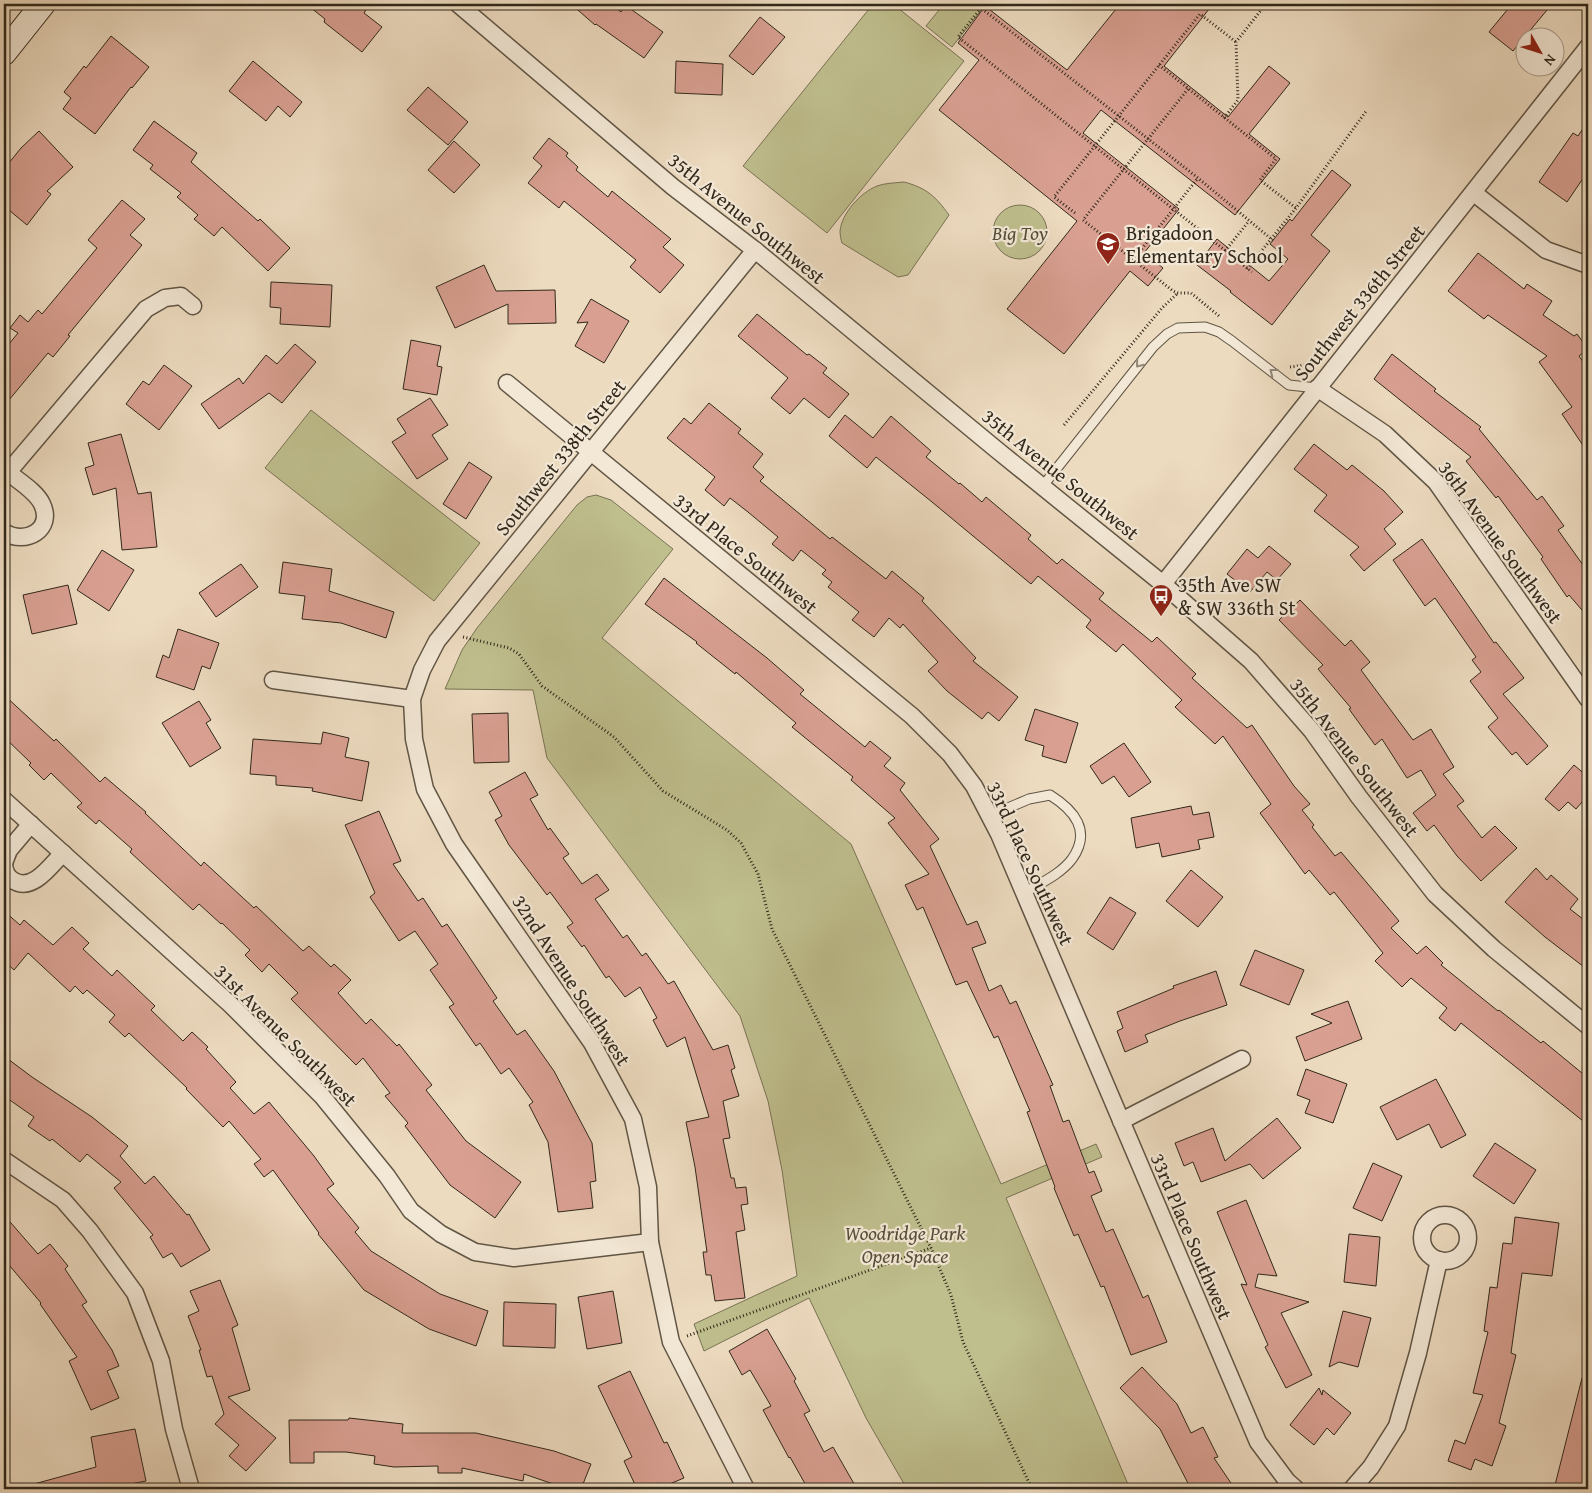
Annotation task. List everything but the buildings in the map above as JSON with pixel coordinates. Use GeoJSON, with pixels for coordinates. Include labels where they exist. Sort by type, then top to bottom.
{"type":"FeatureCollection","features":[{"type":"Feature","properties":{"kind":"main road"},"geometry":{"type":"LineString","coordinates":[[4,53],[43,4]]}},
{"type":"Feature","properties":{"kind":"street","name":"35th Avenue Southwest"},"geometry":{"type":"LineString","coordinates":[[458,4],[673,187],[754,250],[1163,584],[1251,661],[1312,731],[1359,797],[1435,894],[1494,949],[1588,1026]]}},
{"type":"Feature","properties":{"kind":"street","name":"Southwest 336th Street"},"geometry":{"type":"LineString","coordinates":[[1163,584],[1588,47]]}},
{"type":"Feature","properties":{"kind":"street"},"geometry":{"type":"LineString","coordinates":[[1474,193],[1546,250],[1588,265]]}},
{"type":"Feature","properties":{"kind":"street","name":"Southwest 338th Street"},"geometry":{"type":"LineString","coordinates":[[412,699],[422,670],[438,641],[754,250]]}},
{"type":"Feature","properties":{"kind":"street"},"geometry":{"type":"LineString","coordinates":[[4,532],[12,537],[28,537],[36,532],[44,518],[44,509],[36,495],[6,474],[146,310],[165,298],[181,296],[193,306]]}},
{"type":"Feature","properties":{"kind":"street","name":"33rd Place Southwest"},"geometry":{"type":"LineString","coordinates":[[507,384],[912,716],[950,754],[974,786],[999,834],[1258,1442],[1287,1481],[1296,1489]]}},
{"type":"Feature","properties":{"kind":"street","name":"36th Avenue Southwest"},"geometry":{"type":"LineString","coordinates":[[1317,388],[1385,434],[1436,482],[1588,699]]}},
{"type":"Feature","properties":{"kind":"street"},"geometry":{"type":"LineString","coordinates":[[273,680],[412,699]]}},
{"type":"Feature","properties":{"kind":"street","name":"32nd Avenue Southwest"},"geometry":{"type":"LineString","coordinates":[[412,699],[414,739],[426,789],[454,844],[592,1043],[633,1119],[648,1188],[650,1242],[671,1342],[745,1489]]}},
{"type":"Feature","properties":{"kind":"street","name":"31st Avenue Southwest"},"geometry":{"type":"LineString","coordinates":[[4,800],[231,1006],[322,1096],[387,1176],[411,1211],[441,1234],[475,1252],[514,1258],[650,1242]]}},
{"type":"Feature","properties":{"kind":"street"},"geometry":{"type":"LineString","coordinates":[[31,824],[9,850],[4,864],[5,872],[10,878],[16,883],[32,882],[63,853]]}},
{"type":"Feature","properties":{"kind":"street"},"geometry":{"type":"LineString","coordinates":[[1121,1121],[1242,1059]]}},
{"type":"Feature","properties":{"kind":"street"},"geometry":{"type":"LineString","coordinates":[[4,1160],[63,1200],[90,1231],[135,1293],[161,1361],[174,1429],[191,1489]]}},
{"type":"Feature","properties":{"kind":"street"},"geometry":{"type":"LineString","coordinates":[[1352,1489],[1371,1467],[1397,1426],[1418,1353],[1439,1260]]}},
{"type":"Feature","properties":{"kind":"lane"},"geometry":{"type":"LineString","coordinates":[[1042,487],[1153,347],[1167,334],[1178,328],[1205,327],[1220,332],[1289,385],[1317,388]]}},
{"type":"Feature","properties":{"kind":"lane"},"geometry":{"type":"LineString","coordinates":[[990,816],[1029,799],[1050,795],[1064,803],[1074,816],[1081,830],[1080,842],[1072,859],[1054,874],[1024,893]]}},
{"type":"Feature","properties":{"kind":"path"},"geometry":{"type":"LineString","coordinates":[[985,4],[958,37],[1252,272]]}},
{"type":"Feature","properties":{"kind":"path"},"geometry":{"type":"LineString","coordinates":[[1224,118],[1238,100],[1236,42],[1265,5],[1263,4]]}},
{"type":"Feature","properties":{"kind":"path"},"geometry":{"type":"LineString","coordinates":[[981,8],[1198,178],[1275,242]]}},
{"type":"Feature","properties":{"kind":"path"},"geometry":{"type":"LineString","coordinates":[[1075,214],[1054,197],[1200,14],[1236,42]]}},
{"type":"Feature","properties":{"kind":"path"},"geometry":{"type":"LineString","coordinates":[[1159,65],[1276,159],[1260,180],[1296,208]]}},
{"type":"Feature","properties":{"kind":"path"},"geometry":{"type":"LineString","coordinates":[[1188,89],[1083,220],[1173,291],[1191,293]]}},
{"type":"Feature","properties":{"kind":"path"},"geometry":{"type":"LineString","coordinates":[[1247,269],[1296,208],[1367,110]]}},
{"type":"Feature","properties":{"kind":"path"},"geometry":{"type":"LineString","coordinates":[[1133,260],[1198,178]]}},
{"type":"Feature","properties":{"kind":"path"},"geometry":{"type":"LineString","coordinates":[[1225,251],[1249,221]]}},
{"type":"Feature","properties":{"kind":"path"},"geometry":{"type":"LineString","coordinates":[[1064,425],[1162,308],[1178,293]]}},
{"type":"Feature","properties":{"kind":"path"},"geometry":{"type":"LineString","coordinates":[[445,632],[509,648],[519,654],[542,686],[614,738],[663,791],[726,830],[741,843],[758,874],[772,929],[931,1248],[950,1295],[963,1342],[1032,1489]]}},
{"type":"Feature","properties":{"kind":"path"},"geometry":{"type":"LineString","coordinates":[[671,1342],[931,1248]]}},
{"type":"Feature","properties":{"kind":"green space"},"geometry":{"type":"Polygon","coordinates":[[[873,4],[893,4],[964,61],[827,233],[743,166],[873,4]]]}},
{"type":"Feature","properties":{"kind":"green space"},"geometry":{"type":"Polygon","coordinates":[[[944,4],[986,4],[952,47],[926,26],[944,4]]]}},
{"type":"Feature","properties":{"kind":"green space"},"geometry":{"type":"Polygon","coordinates":[[[904,182],[925,190],[940,203],[949,215],[908,275],[898,277],[842,243],[840,231],[844,217],[864,193],[880,185],[904,182]]]}},
{"type":"Feature","properties":{"kind":"green space","name":"Big Toy"},"geometry":{"type":"Polygon","coordinates":[[[1015,205],[1025,205],[1035,209],[1043,217],[1047,232],[1043,247],[1035,255],[1025,259],[1015,259],[1005,255],[997,247],[993,237],[993,227],[997,217],[1005,209],[1015,205]]]}},
{"type":"Feature","properties":{"kind":"green space"},"geometry":{"type":"Polygon","coordinates":[[[311,410],[480,543],[434,601],[265,468],[311,410]]]}},
{"type":"Feature","properties":{"kind":"green space","name":"Woodridge Park Open Space"},"geometry":{"type":"Polygon","coordinates":[[[596,495],[611,500],[673,549],[602,638],[851,844],[1001,1184],[1096,1144],[1102,1157],[1006,1198],[1130,1489],[907,1489],[866,1418],[809,1298],[704,1351],[694,1324],[797,1276],[782,1170],[768,1101],[740,1016],[547,758],[533,690],[445,689],[462,650],[477,628],[577,505],[587,497],[596,495]]]}},
{"type":"Feature","properties":{"kind":"place","name":"Brigadoon Elementary School"},"geometry":{"type":"Point","coordinates":[1108,265]}},
{"type":"Feature","properties":{"kind":"place","name":"35th Ave SW & SW 336th St"},"geometry":{"type":"Point","coordinates":[1161,617]}}]}
